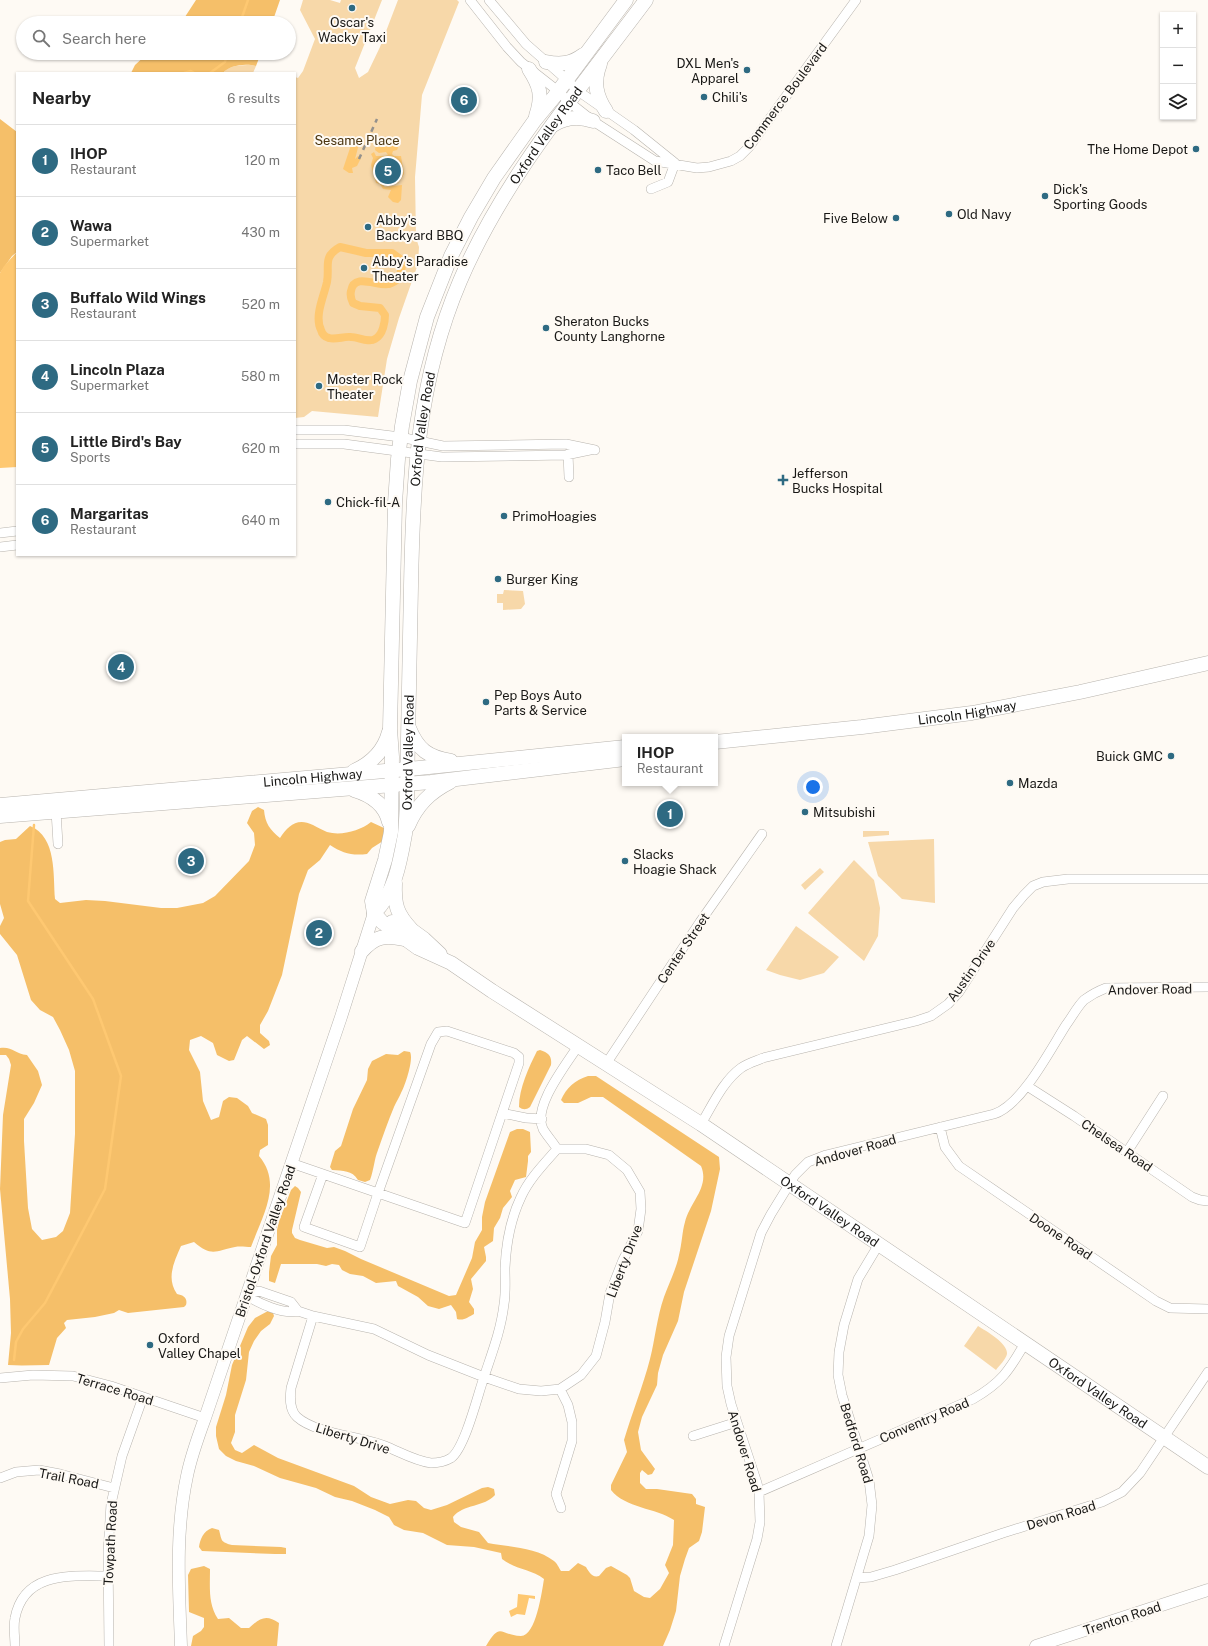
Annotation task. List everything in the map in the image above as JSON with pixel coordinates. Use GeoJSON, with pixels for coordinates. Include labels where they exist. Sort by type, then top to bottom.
{"type":"FeatureCollection","features":[{"type":"Feature","properties":{"kind":"main road","name":"Oxford Valley Road"},"geometry":{"type":"LineString","coordinates":[[626,0],[535,120],[506,160],[482,197],[461,236],[443,276],[427,317],[415,360],[408,388],[400,437],[395,504],[390,729],[392,770],[390,832],[385,860],[372,901],[374,913],[382,922],[395,930],[408,935],[418,948],[447,961],[701,1124],[1208,1467]]}},
{"type":"Feature","properties":{"kind":"main road","name":"Oxford Valley Road"},"geometry":{"type":"LineString","coordinates":[[374,913],[382,905],[395,879],[405,834],[412,524],[417,446],[423,406],[432,364],[444,323],[459,283],[475,248],[498,206],[552,127],[646,0]]}},
{"type":"Feature","properties":{"kind":"main road"},"geometry":{"type":"LineString","coordinates":[[546,62],[558,64],[568,63],[578,59],[586,53]]}},
{"type":"Feature","properties":{"kind":"main road"},"geometry":{"type":"LineString","coordinates":[[602,58],[597,75],[596,90],[606,111]]}},
{"type":"Feature","properties":{"kind":"main road"},"geometry":{"type":"LineString","coordinates":[[529,69],[537,81],[540,92],[539,108],[535,120]]}},
{"type":"Feature","properties":{"kind":"main road"},"geometry":{"type":"LineString","coordinates":[[552,127],[559,122],[571,118],[582,118],[593,121]]}},
{"type":"Feature","properties":{"kind":"main road","name":"Lincoln Highway"},"geometry":{"type":"LineString","coordinates":[[718,743],[972,713],[1080,692],[1208,663]]}},
{"type":"Feature","properties":{"kind":"main road"},"geometry":{"type":"LineString","coordinates":[[408,726],[413,739],[426,753],[441,759],[465,763]]}},
{"type":"Feature","properties":{"kind":"main road"},"geometry":{"type":"LineString","coordinates":[[346,774],[361,768],[376,756],[387,740],[390,729]]}},
{"type":"Feature","properties":{"kind":"main road","name":"Lincoln Highway"},"geometry":{"type":"LineString","coordinates":[[0,816],[33,808],[346,774],[622,747]]}},
{"type":"Feature","properties":{"kind":"main road","name":"Lincoln Highway"},"geometry":{"type":"LineString","coordinates":[[0,805],[56,811],[407,784],[622,759]]}},
{"type":"Feature","properties":{"kind":"main road"},"geometry":{"type":"LineString","coordinates":[[405,834],[412,817],[424,799],[433,791],[454,779]]}},
{"type":"Feature","properties":{"kind":"main road"},"geometry":{"type":"LineString","coordinates":[[348,788],[370,796],[384,808],[388,816],[390,832]]}},
{"type":"Feature","properties":{"kind":"main road"},"geometry":{"type":"LineString","coordinates":[[0,801],[33,808]]}},
{"type":"Feature","properties":{"kind":"main road"},"geometry":{"type":"LineString","coordinates":[[362,951],[369,943],[381,937],[408,935],[403,920],[396,908],[394,897],[395,879]]}},
{"type":"Feature","properties":{"kind":"main road","name":"Bristol-Oxford Valley Road"},"geometry":{"type":"LineString","coordinates":[[181,1646],[178,1561],[179,1528],[187,1475],[246,1295],[341,1017],[374,913]]}},
{"type":"Feature","properties":{"kind":"main road","name":"Trenton Road"},"geometry":{"type":"LineString","coordinates":[[1036,1646],[1208,1590]]}},
{"type":"Feature","properties":{"kind":"street"},"geometry":{"type":"LineString","coordinates":[[470,0],[507,47],[529,69],[562,85],[574,97]]}},
{"type":"Feature","properties":{"kind":"street"},"geometry":{"type":"LineString","coordinates":[[489,0],[526,44],[546,62],[562,85],[574,97]]}},
{"type":"Feature","properties":{"kind":"street","name":"Commerce Boulevard"},"geometry":{"type":"LineString","coordinates":[[574,97],[593,121],[655,161],[675,163],[697,168],[709,167],[727,162],[740,156],[749,146],[856,0]]}},
{"type":"Feature","properties":{"kind":"street","name":"Commerce Boulevard"},"geometry":{"type":"LineString","coordinates":[[574,97],[606,111],[645,138],[675,163]]}},
{"type":"Feature","properties":{"kind":"street"},"geometry":{"type":"LineString","coordinates":[[651,189],[668,182],[675,163]]}},
{"type":"Feature","properties":{"kind":"street"},"geometry":{"type":"LineString","coordinates":[[296,430],[344,430],[400,437],[417,446],[442,457],[568,454],[595,450],[566,444],[417,446],[399,451],[344,444],[296,444]]}},
{"type":"Feature","properties":{"kind":"street"},"geometry":{"type":"LineString","coordinates":[[568,454],[569,477]]}},
{"type":"Feature","properties":{"kind":"street"},"geometry":{"type":"LineString","coordinates":[[0,533],[16,531]]}},
{"type":"Feature","properties":{"kind":"street"},"geometry":{"type":"LineString","coordinates":[[0,547],[16,545]]}},
{"type":"Feature","properties":{"kind":"street"},"geometry":{"type":"LineString","coordinates":[[56,811],[58,844]]}},
{"type":"Feature","properties":{"kind":"street","name":"Center Street"},"geometry":{"type":"LineString","coordinates":[[606,1064],[700,922],[762,834]]}},
{"type":"Feature","properties":{"kind":"street","name":"Austin Drive"},"geometry":{"type":"LineString","coordinates":[[701,1124],[728,1082],[740,1069],[750,1063],[764,1058],[916,1021],[931,1016],[942,1010],[959,992],[1013,908],[1024,894],[1038,884],[1050,880],[1068,879],[1208,879]]}},
{"type":"Feature","properties":{"kind":"street","name":"Andover Road"},"geometry":{"type":"LineString","coordinates":[[724,1646],[757,1539],[760,1522],[759,1492],[757,1482],[731,1404],[725,1369],[729,1336],[761,1233],[770,1214],[790,1184],[804,1166],[817,1158],[1000,1112],[1015,1101],[1027,1086],[1082,1003],[1097,992],[1106,988],[1208,988]]}},
{"type":"Feature","properties":{"kind":"street"},"geometry":{"type":"LineString","coordinates":[[291,1163],[322,1174],[378,1193],[465,1223],[519,1057],[514,1053],[447,1031],[438,1032],[431,1044],[378,1193],[360,1247],[304,1227],[322,1174]]}},
{"type":"Feature","properties":{"kind":"street"},"geometry":{"type":"LineString","coordinates":[[557,1149],[542,1127],[542,1110],[546,1097],[578,1046]]}},
{"type":"Feature","properties":{"kind":"street","name":"Chelsea Road"},"geometry":{"type":"LineString","coordinates":[[1027,1086],[1192,1197],[1208,1201]]}},
{"type":"Feature","properties":{"kind":"street"},"geometry":{"type":"LineString","coordinates":[[1127,1152],[1163,1096]]}},
{"type":"Feature","properties":{"kind":"street"},"geometry":{"type":"LineString","coordinates":[[502,1113],[526,1118],[542,1119]]}},
{"type":"Feature","properties":{"kind":"street","name":"Doone Road"},"geometry":{"type":"LineString","coordinates":[[940,1127],[945,1148],[959,1166],[1156,1301],[1170,1308],[1208,1309]]}},
{"type":"Feature","properties":{"kind":"street","name":"Liberty Drive"},"geometry":{"type":"LineString","coordinates":[[246,1295],[259,1291],[291,1302],[298,1311],[374,1329],[428,1355],[484,1376],[519,1389],[541,1391],[560,1389],[581,1375],[596,1356],[605,1322],[610,1293],[623,1260],[638,1230],[641,1209],[640,1192],[627,1170],[609,1155],[586,1149],[557,1149],[539,1169],[521,1197],[511,1227],[505,1266],[504,1304],[494,1351],[484,1376],[471,1419],[461,1442],[452,1457],[444,1461],[431,1463],[414,1458],[362,1438],[333,1432],[306,1423],[295,1416],[292,1408],[291,1388],[314,1316]]}},
{"type":"Feature","properties":{"kind":"street","name":"Bedford Road"},"geometry":{"type":"LineString","coordinates":[[836,1646],[869,1536],[872,1505],[869,1480],[842,1395],[838,1363],[844,1325],[856,1286],[864,1267],[879,1244]]}},
{"type":"Feature","properties":{"kind":"street","name":"Conventry Road"},"geometry":{"type":"LineString","coordinates":[[759,1492],[944,1412],[987,1391],[1001,1379],[1011,1367],[1025,1343]]}},
{"type":"Feature","properties":{"kind":"street","name":"Devon Road"},"geometry":{"type":"LineString","coordinates":[[857,1578],[872,1577],[895,1570],[1112,1498],[1130,1484],[1140,1473],[1208,1372]]}},
{"type":"Feature","properties":{"kind":"street","name":"Terrace Road"},"geometry":{"type":"LineString","coordinates":[[0,1378],[33,1375],[73,1376],[111,1386],[205,1418]]}},
{"type":"Feature","properties":{"kind":"street"},"geometry":{"type":"LineString","coordinates":[[560,1389],[568,1405],[572,1428],[572,1441],[556,1494],[561,1508]]}},
{"type":"Feature","properties":{"kind":"street","name":"Towpath Road"},"geometry":{"type":"LineString","coordinates":[[109,1646],[109,1514],[122,1456],[143,1397]]}},
{"type":"Feature","properties":{"kind":"street"},"geometry":{"type":"LineString","coordinates":[[693,1436],[737,1422]]}},
{"type":"Feature","properties":{"kind":"street","name":"Trail Road"},"geometry":{"type":"LineString","coordinates":[[0,1478],[16,1472],[39,1470],[114,1488]]}},
{"type":"Feature","properties":{"kind":"street"},"geometry":{"type":"LineString","coordinates":[[15,1646],[15,1624],[18,1608],[25,1594],[40,1582],[62,1576],[108,1576]]}},
{"type":"Feature","properties":{"kind":"green space","name":"Sesame Place"},"geometry":{"type":"Polygon","coordinates":[[[303,0],[330,0],[340,3],[341,0],[382,0],[355,68],[359,78],[368,72],[380,47],[398,0],[457,0],[459,2],[422,95],[415,177],[416,238],[419,247],[418,264],[399,318],[387,359],[378,417],[312,411],[304,417],[296,418],[296,77],[298,78],[303,71],[315,39],[300,10],[303,0]]]}},
{"type":"Feature","properties":{"kind":"green space"},"geometry":{"type":"Polygon","coordinates":[[[240,65],[256,66],[253,72],[224,72],[229,68],[240,65]]]}},
{"type":"Feature","properties":{"kind":"green space"},"geometry":{"type":"Polygon","coordinates":[[[504,590],[523,591],[525,604],[521,609],[503,610],[503,603],[497,603],[497,594],[503,594],[504,590]]]}},
{"type":"Feature","properties":{"kind":"green space"},"geometry":{"type":"Polygon","coordinates":[[[863,831],[889,831],[889,835],[863,837],[863,831]]]}},
{"type":"Feature","properties":{"kind":"green space"},"geometry":{"type":"Polygon","coordinates":[[[934,839],[935,903],[902,899],[878,876],[868,842],[934,839]]]}},
{"type":"Feature","properties":{"kind":"green space"},"geometry":{"type":"Polygon","coordinates":[[[854,860],[874,880],[880,908],[878,936],[864,961],[808,913],[854,860]]]}},
{"type":"Feature","properties":{"kind":"green space"},"geometry":{"type":"Polygon","coordinates":[[[820,868],[824,872],[805,890],[801,885],[820,868]]]}},
{"type":"Feature","properties":{"kind":"green space"},"geometry":{"type":"Polygon","coordinates":[[[796,926],[839,957],[824,973],[800,980],[766,970],[796,926]]]}},
{"type":"Feature","properties":{"kind":"green space"},"geometry":{"type":"Polygon","coordinates":[[[978,1326],[996,1338],[1006,1350],[1007,1354],[1004,1360],[996,1370],[964,1346],[978,1326]]]}},
{"type":"Feature","properties":{"kind":"shaded area"},"geometry":{"type":"Polygon","coordinates":[[[196,0],[280,0],[274,16],[186,16],[196,0]]]}},
{"type":"Feature","properties":{"kind":"shaded area"},"geometry":{"type":"Polygon","coordinates":[[[140,60],[258,60],[256,66],[238,65],[229,68],[224,72],[132,72],[135,65],[140,60]]]}},
{"type":"Feature","properties":{"kind":"shaded area"},"geometry":{"type":"Polygon","coordinates":[[[0,119],[16,131],[16,253],[0,273],[0,119]]]}},
{"type":"Feature","properties":{"kind":"shaded area"},"geometry":{"type":"Polygon","coordinates":[[[380,141],[399,145],[397,150],[393,151],[392,154],[394,156],[401,156],[404,174],[398,183],[383,185],[385,187],[402,185],[401,200],[398,203],[393,202],[388,197],[391,190],[383,189],[380,184],[376,183],[371,165],[373,158],[371,154],[374,152],[376,156],[388,155],[386,152],[379,153],[375,150],[376,143],[380,141]]]}},
{"type":"Feature","properties":{"kind":"shaded area"},"geometry":{"type":"Polygon","coordinates":[[[352,142],[359,144],[355,159],[358,156],[361,158],[357,166],[352,168],[353,173],[349,173],[343,169],[352,142]]]}},
{"type":"Feature","properties":{"kind":"shaded area"},"geometry":{"type":"Polygon","coordinates":[[[16,253],[16,467],[0,468],[0,273],[4,266],[16,253]]]}},
{"type":"Feature","properties":{"kind":"shaded area"},"geometry":{"type":"Polygon","coordinates":[[[258,807],[264,810],[269,826],[280,838],[286,830],[298,822],[307,823],[332,833],[350,832],[371,822],[384,828],[383,841],[372,848],[367,854],[357,855],[347,853],[330,845],[320,860],[308,870],[299,894],[282,975],[268,1011],[260,1025],[260,1033],[269,1041],[270,1045],[264,1049],[247,1036],[242,1040],[234,1060],[229,1061],[217,1055],[213,1043],[201,1036],[190,1040],[189,1050],[200,1072],[203,1101],[211,1120],[219,1117],[223,1101],[229,1097],[237,1098],[248,1106],[252,1113],[266,1119],[268,1125],[268,1145],[260,1150],[259,1156],[266,1167],[270,1189],[265,1212],[251,1247],[237,1247],[214,1252],[205,1250],[194,1242],[181,1246],[172,1270],[172,1282],[177,1294],[186,1299],[186,1305],[184,1307],[128,1313],[119,1310],[114,1313],[95,1317],[67,1320],[64,1323],[66,1328],[57,1338],[49,1365],[8,1365],[11,1333],[10,1299],[0,1189],[3,1115],[11,1065],[6,1055],[0,1055],[0,1048],[8,1048],[27,1055],[38,1071],[42,1085],[34,1103],[24,1119],[24,1141],[28,1208],[32,1229],[42,1240],[56,1237],[63,1231],[70,1213],[75,1134],[75,1071],[69,1050],[53,1017],[40,1010],[31,1000],[17,955],[0,934],[0,926],[4,918],[0,904],[0,842],[16,839],[30,826],[39,831],[45,839],[52,858],[55,899],[60,903],[86,900],[161,908],[177,908],[203,903],[215,896],[249,861],[255,845],[254,833],[247,823],[252,811],[258,807]]]}},
{"type":"Feature","properties":{"kind":"shaded area"},"geometry":{"type":"Polygon","coordinates":[[[540,1050],[549,1055],[551,1065],[530,1107],[523,1109],[519,1107],[519,1100],[523,1085],[537,1051],[540,1050]]]}},
{"type":"Feature","properties":{"kind":"shaded area"},"geometry":{"type":"Polygon","coordinates":[[[404,1051],[410,1052],[411,1055],[408,1072],[403,1090],[394,1107],[384,1134],[370,1180],[365,1182],[358,1180],[353,1174],[332,1170],[330,1167],[335,1151],[341,1146],[353,1109],[367,1080],[368,1069],[372,1061],[386,1054],[398,1055],[404,1051]]]}},
{"type":"Feature","properties":{"kind":"shaded area"},"geometry":{"type":"Polygon","coordinates":[[[588,1076],[596,1076],[719,1157],[720,1169],[711,1211],[684,1292],[678,1321],[663,1355],[658,1373],[657,1385],[642,1417],[638,1432],[641,1450],[655,1469],[652,1474],[648,1475],[642,1470],[640,1473],[640,1483],[646,1489],[692,1494],[696,1499],[696,1504],[705,1507],[702,1532],[699,1541],[689,1548],[685,1559],[680,1576],[676,1611],[663,1646],[486,1646],[491,1638],[498,1632],[501,1631],[521,1636],[526,1634],[531,1629],[540,1602],[544,1579],[534,1573],[507,1563],[502,1559],[501,1553],[474,1547],[447,1545],[423,1533],[404,1530],[394,1525],[389,1517],[375,1510],[352,1501],[335,1497],[316,1488],[280,1478],[254,1466],[236,1461],[226,1456],[219,1449],[216,1436],[216,1427],[226,1395],[232,1365],[248,1327],[255,1318],[268,1311],[273,1313],[274,1316],[270,1324],[261,1331],[254,1341],[249,1352],[246,1380],[235,1415],[235,1432],[231,1443],[235,1450],[242,1453],[254,1445],[278,1458],[354,1486],[371,1497],[390,1504],[408,1500],[416,1501],[424,1508],[431,1510],[447,1505],[482,1488],[488,1487],[494,1489],[495,1495],[486,1502],[468,1507],[457,1513],[453,1517],[454,1522],[461,1527],[479,1532],[488,1543],[531,1550],[547,1556],[557,1564],[561,1571],[569,1571],[578,1563],[586,1567],[593,1575],[599,1576],[606,1568],[611,1566],[627,1575],[630,1578],[634,1591],[644,1597],[650,1598],[660,1589],[669,1573],[665,1565],[673,1545],[674,1520],[667,1516],[624,1501],[611,1490],[611,1485],[627,1452],[624,1440],[647,1369],[662,1305],[678,1261],[687,1215],[701,1188],[703,1174],[701,1166],[603,1097],[591,1097],[578,1103],[564,1103],[561,1100],[572,1085],[588,1076]]]}},
{"type":"Feature","properties":{"kind":"shaded area"},"geometry":{"type":"Polygon","coordinates":[[[517,1129],[523,1129],[530,1132],[531,1152],[528,1156],[526,1177],[515,1180],[510,1191],[512,1197],[503,1208],[500,1218],[494,1228],[493,1241],[484,1247],[486,1261],[471,1279],[473,1289],[469,1302],[474,1309],[474,1314],[464,1319],[457,1319],[456,1312],[451,1305],[439,1309],[428,1306],[418,1297],[398,1286],[396,1281],[376,1283],[363,1276],[350,1274],[342,1270],[339,1265],[332,1264],[326,1266],[317,1264],[281,1264],[275,1283],[269,1281],[271,1256],[277,1245],[277,1230],[279,1221],[291,1190],[295,1186],[301,1192],[292,1230],[295,1238],[327,1248],[334,1247],[449,1296],[456,1295],[472,1258],[475,1242],[482,1230],[482,1217],[485,1202],[510,1132],[517,1129]]]}},
{"type":"Feature","properties":{"kind":"shaded area"},"geometry":{"type":"Polygon","coordinates":[[[212,1528],[219,1530],[222,1540],[225,1543],[232,1545],[281,1547],[286,1548],[286,1554],[202,1551],[199,1547],[201,1539],[206,1531],[212,1528]]]}},
{"type":"Feature","properties":{"kind":"shaded area"},"geometry":{"type":"Polygon","coordinates":[[[204,1566],[210,1569],[211,1601],[218,1619],[229,1618],[241,1628],[249,1628],[263,1618],[274,1620],[279,1623],[277,1646],[191,1646],[193,1636],[204,1627],[204,1618],[189,1612],[188,1575],[191,1569],[204,1566]]]}},
{"type":"Feature","properties":{"kind":"shaded area"},"geometry":{"type":"Polygon","coordinates":[[[518,1594],[535,1596],[535,1599],[529,1598],[525,1615],[517,1614],[511,1617],[509,1611],[517,1607],[518,1594]]]}},
{"type":"Feature","properties":{"kind":"waterway"},"geometry":{"type":"LineString","coordinates":[[242,16],[248,0]]}},
{"type":"Feature","properties":{"kind":"waterway"},"geometry":{"type":"LineString","coordinates":[[211,72],[225,62],[225,60]]}},
{"type":"Feature","properties":{"kind":"waterway"},"geometry":{"type":"LineString","coordinates":[[188,72],[192,72]]}},
{"type":"Feature","properties":{"kind":"waterway"},"geometry":{"type":"LineString","coordinates":[[340,247],[366,253],[392,253],[400,259],[402,265],[400,277],[391,284],[361,281],[353,285],[351,291],[353,303],[360,306],[380,308],[385,315],[382,331],[380,335],[373,340],[354,337],[328,338],[321,331],[319,324],[319,312],[327,282],[328,262],[331,254],[340,247]]}},
{"type":"Feature","properties":{"kind":"waterway"},"geometry":{"type":"LineString","coordinates":[[14,1360],[16,1342],[23,1329],[45,1303],[105,1189],[121,1076],[93,999],[28,901],[34,825]]}},
{"type":"Feature","properties":{"kind":"railway"},"geometry":{"type":"LineString","coordinates":[[359,159],[377,119]]}},
{"type":"Feature","properties":{"kind":"place","name":"Oscar's Wacky Taxi"},"geometry":{"type":"Point","coordinates":[352,8]}},
{"type":"Feature","properties":{"kind":"place","name":"DXL Men's Apparel"},"geometry":{"type":"Point","coordinates":[747,70]}},
{"type":"Feature","properties":{"kind":"place","name":"Chili's"},"geometry":{"type":"Point","coordinates":[704,97]}},
{"type":"Feature","properties":{"kind":"place","name":"Margaritas"},"geometry":{"type":"Point","coordinates":[464,100]}},
{"type":"Feature","properties":{"kind":"place","name":"The Home Depot"},"geometry":{"type":"Point","coordinates":[1196,149]}},
{"type":"Feature","properties":{"kind":"place","name":"Taco Bell"},"geometry":{"type":"Point","coordinates":[598,170]}},
{"type":"Feature","properties":{"kind":"place","name":"Little Bird's Bay"},"geometry":{"type":"Point","coordinates":[388,171]}},
{"type":"Feature","properties":{"kind":"place","name":"Dick's Sporting Goods"},"geometry":{"type":"Point","coordinates":[1045,196]}},
{"type":"Feature","properties":{"kind":"place","name":"Old Navy"},"geometry":{"type":"Point","coordinates":[949,214]}},
{"type":"Feature","properties":{"kind":"place","name":"Five Below"},"geometry":{"type":"Point","coordinates":[896,218]}},
{"type":"Feature","properties":{"kind":"place","name":"Abby's Backyard BBQ"},"geometry":{"type":"Point","coordinates":[368,227]}},
{"type":"Feature","properties":{"kind":"place","name":"Abby's Paradise Theater"},"geometry":{"type":"Point","coordinates":[364,268]}},
{"type":"Feature","properties":{"kind":"place","name":"Sheraton Bucks County Langhorne"},"geometry":{"type":"Point","coordinates":[546,328]}},
{"type":"Feature","properties":{"kind":"place","name":"Moster Rock Theater"},"geometry":{"type":"Point","coordinates":[319,386]}},
{"type":"Feature","properties":{"kind":"place","name":"Jefferson Bucks Hospital"},"geometry":{"type":"Point","coordinates":[783,480]}},
{"type":"Feature","properties":{"kind":"place","name":"Chick-fil-A"},"geometry":{"type":"Point","coordinates":[328,502]}},
{"type":"Feature","properties":{"kind":"place","name":"PrimoHoagies"},"geometry":{"type":"Point","coordinates":[504,516]}},
{"type":"Feature","properties":{"kind":"place","name":"Burger King"},"geometry":{"type":"Point","coordinates":[498,579]}},
{"type":"Feature","properties":{"kind":"place","name":"Lincoln Plaza"},"geometry":{"type":"Point","coordinates":[121,667]}},
{"type":"Feature","properties":{"kind":"place","name":"Pep Boys Auto Parts & Service"},"geometry":{"type":"Point","coordinates":[486,702]}},
{"type":"Feature","properties":{"kind":"place","name":"Buick GMC"},"geometry":{"type":"Point","coordinates":[1171,756]}},
{"type":"Feature","properties":{"kind":"place","name":"Mazda"},"geometry":{"type":"Point","coordinates":[1010,783]}},
{"type":"Feature","properties":{"kind":"place","name":"Mitsubishi"},"geometry":{"type":"Point","coordinates":[805,812]}},
{"type":"Feature","properties":{"kind":"place","name":"IHOP"},"geometry":{"type":"Point","coordinates":[670,814]}},
{"type":"Feature","properties":{"kind":"place","name":"Buffalo Wild Wings"},"geometry":{"type":"Point","coordinates":[191,861]}},
{"type":"Feature","properties":{"kind":"place","name":"Slacks Hoagie Shack"},"geometry":{"type":"Point","coordinates":[625,861]}},
{"type":"Feature","properties":{"kind":"place","name":"Wawa"},"geometry":{"type":"Point","coordinates":[319,933]}},
{"type":"Feature","properties":{"kind":"place","name":"Oxford Valley Chapel"},"geometry":{"type":"Point","coordinates":[150,1345]}}]}
